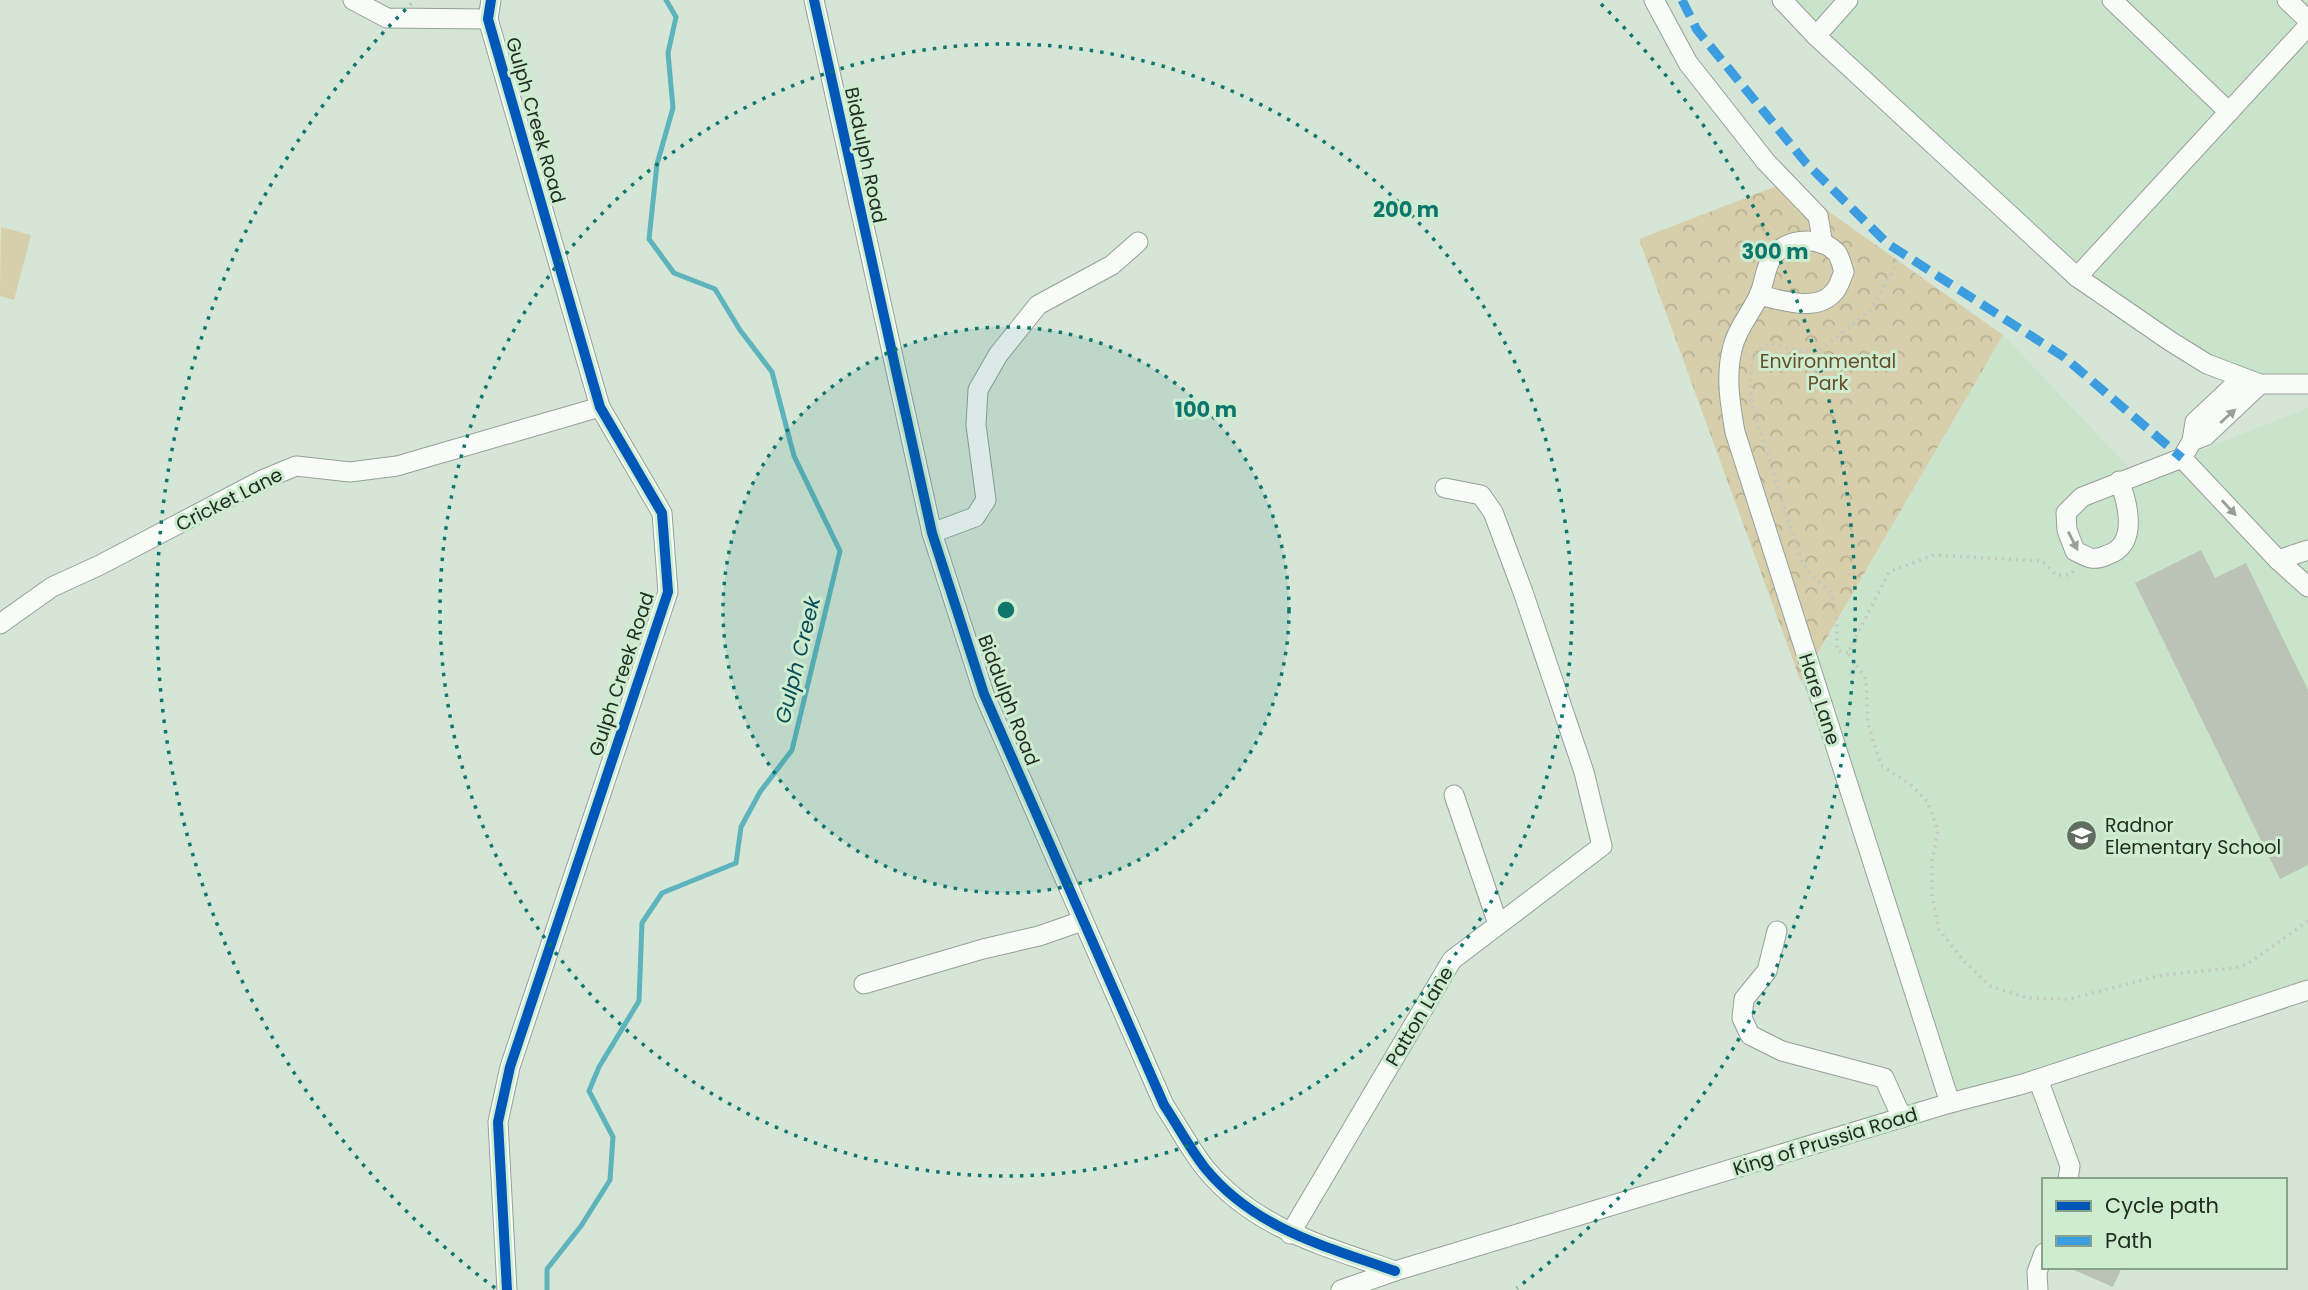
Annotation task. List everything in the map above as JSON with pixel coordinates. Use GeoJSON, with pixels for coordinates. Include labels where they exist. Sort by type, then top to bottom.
{"type":"FeatureCollection","features":[{"type":"Feature","properties":{"kind":"street"},"geometry":{"type":"LineString","coordinates":[[352,0],[387,18],[490,9]]}},
{"type":"Feature","properties":{"kind":"street","name":"Biddulph Road"},"geometry":{"type":"LineString","coordinates":[[814,0],[932,533],[984,694],[1164,1105],[1205,1168],[1241,1205],[1290,1234],[1395,1271]]}},
{"type":"Feature","properties":{"kind":"street"},"geometry":{"type":"LineString","coordinates":[[1654,0],[1688,64],[1766,162],[1818,216],[1824,244],[1837,253],[1844,272],[1834,293],[1818,302],[1798,304],[1759,295]]}},
{"type":"Feature","properties":{"kind":"street"},"geometry":{"type":"LineString","coordinates":[[1782,0],[1816,36],[2077,277],[2207,363],[2251,381],[2308,384]]}},
{"type":"Feature","properties":{"kind":"street"},"geometry":{"type":"LineString","coordinates":[[1816,36],[1848,0]]}},
{"type":"Feature","properties":{"kind":"street"},"geometry":{"type":"LineString","coordinates":[[2112,0],[2229,112]]}},
{"type":"Feature","properties":{"kind":"street"},"geometry":{"type":"LineString","coordinates":[[2287,0],[2308,20]]}},
{"type":"Feature","properties":{"kind":"street","name":"Gulph Creek Road"},"geometry":{"type":"LineString","coordinates":[[490,9],[600,407],[662,513],[668,592],[510,1067],[498,1122],[507,1290]]}},
{"type":"Feature","properties":{"kind":"street"},"geometry":{"type":"LineString","coordinates":[[2077,277],[2308,26]]}},
{"type":"Feature","properties":{"kind":"street","name":"Hare Lane"},"geometry":{"type":"LineString","coordinates":[[1824,244],[1802,240],[1784,247],[1770,260],[1759,295],[1744,318],[1733,345],[1727,384],[1735,432],[1950,1103]]}},
{"type":"Feature","properties":{"kind":"street"},"geometry":{"type":"LineString","coordinates":[[932,533],[975,517],[986,500],[976,425],[978,390],[998,355],[1038,305],[1112,265],[1138,242]]}},
{"type":"Feature","properties":{"kind":"street"},"geometry":{"type":"LineString","coordinates":[[2119,481],[2129,511],[2129,524],[2124,541],[2111,555],[2093,559],[2076,551],[2067,530],[2066,513],[2082,497],[2187,450],[2205,436],[2251,381]]}},
{"type":"Feature","properties":{"kind":"street","name":"Cricket Lane"},"geometry":{"type":"LineString","coordinates":[[0,624],[52,587],[100,565],[262,480],[296,466],[350,472],[397,466],[600,407]]}},
{"type":"Feature","properties":{"kind":"street"},"geometry":{"type":"LineString","coordinates":[[2187,450],[2278,560],[2308,587]]}},
{"type":"Feature","properties":{"kind":"street","name":"Patton Lane"},"geometry":{"type":"LineString","coordinates":[[1290,1234],[1452,960],[1602,846],[1584,772],[1493,512],[1481,495],[1445,488]]}},
{"type":"Feature","properties":{"kind":"street"},"geometry":{"type":"LineString","coordinates":[[2278,560],[2308,550]]}},
{"type":"Feature","properties":{"kind":"street"},"geometry":{"type":"LineString","coordinates":[[1454,795],[1498,924]]}},
{"type":"Feature","properties":{"kind":"street"},"geometry":{"type":"LineString","coordinates":[[864,984],[983,949],[1039,936],[1082,920]]}},
{"type":"Feature","properties":{"kind":"street"},"geometry":{"type":"LineString","coordinates":[[1777,931],[1767,971],[1744,999],[1742,1018],[1750,1035],[1782,1051],[1884,1078],[1902,1118]]}},
{"type":"Feature","properties":{"kind":"street","name":"King of Prussia Road"},"geometry":{"type":"LineString","coordinates":[[1341,1290],[1395,1271],[1950,1103],[2038,1079],[2308,990]]}},
{"type":"Feature","properties":{"kind":"street"},"geometry":{"type":"LineString","coordinates":[[2038,1079],[2070,1166],[2068,1178]]}},
{"type":"Feature","properties":{"kind":"street"},"geometry":{"type":"LineString","coordinates":[[2038,1290],[2037,1272],[2042,1258]]}},
{"type":"Feature","properties":{"kind":"path"},"geometry":{"type":"LineString","coordinates":[[1900,252],[1891,276],[1871,310],[1819,351],[1798,351],[1770,343],[1753,355],[1750,381],[1752,405],[1797,547],[1811,577],[1829,591],[1836,609],[1837,650],[1848,653],[1866,679],[1868,724],[1881,765],[1911,785],[1927,801],[1938,830],[1932,861],[1931,895],[1939,930],[1965,962],[1990,986],[2027,998],[2069,999],[2162,975],[2235,968],[2249,962],[2308,921]]}},
{"type":"Feature","properties":{"kind":"path"},"geometry":{"type":"LineString","coordinates":[[1848,653],[1889,572],[1934,555],[2042,561],[2056,575],[2070,575],[2083,554]]}},
{"type":"Feature","properties":{"kind":"shaded area"},"geometry":{"type":"Polygon","coordinates":[[[1782,0],[2308,0],[2308,384],[2260,384],[2077,277],[1782,0]]]}},
{"type":"Feature","properties":{"kind":"shaded area","name":"Radnor Elementary School"},"geometry":{"type":"Polygon","coordinates":[[[2003,335],[2134,473],[2182,458],[2308,408],[2308,990],[1950,1103],[1802,682],[2003,335]]]}},
{"type":"Feature","properties":{"kind":"green space","name":"Environmental Park"},"geometry":{"type":"Polygon","coordinates":[[[1787,182],[2003,335],[1801,682],[1639,239],[1787,182]]]}},
{"type":"Feature","properties":{"kind":"green space"},"geometry":{"type":"Polygon","coordinates":[[[1,227],[31,235],[14,300],[0,296],[1,227]]]}},
{"type":"Feature","properties":{"kind":"building"},"geometry":{"type":"Polygon","coordinates":[[[2201,550],[2215,578],[2246,563],[2308,690],[2308,865],[2280,879],[2135,583],[2201,550]]]}},
{"type":"Feature","properties":{"kind":"building"},"geometry":{"type":"Polygon","coordinates":[[[2072,1269],[2121,1269],[2113,1287],[2072,1269]]]}},
{"type":"Feature","properties":{"kind":"waterway","name":"Gulph Creek"},"geometry":{"type":"LineString","coordinates":[[547,1290],[547,1269],[581,1226],[610,1180],[613,1137],[589,1091],[599,1067],[639,1001],[642,923],[662,893],[736,863],[741,827],[760,792],[792,750],[840,551],[794,456],[772,372],[740,330],[715,289],[674,273],[649,239],[657,164],[673,108],[668,53],[676,17],[666,0]]}},
{"type":"Feature","properties":{"kind":"marked path"},"geometry":{"type":"LineString","coordinates":[[1682,0],[1697,30],[1806,163],[1888,244],[2064,357],[2182,458]]}},
{"type":"Feature","properties":{"kind":"cycle path"},"geometry":{"type":"LineString","coordinates":[[491,0],[488,19],[600,407],[662,513],[668,592],[510,1067],[498,1122],[507,1290]]}},
{"type":"Feature","properties":{"kind":"cycle path"},"geometry":{"type":"LineString","coordinates":[[814,0],[932,533],[984,694],[1164,1105],[1205,1168],[1246,1206],[1269,1221],[1317,1244],[1395,1271]]}},
{"type":"Feature","properties":{"kind":"place","name":"Radnor Elementary School"},"geometry":{"type":"Point","coordinates":[2082,836]}}]}
